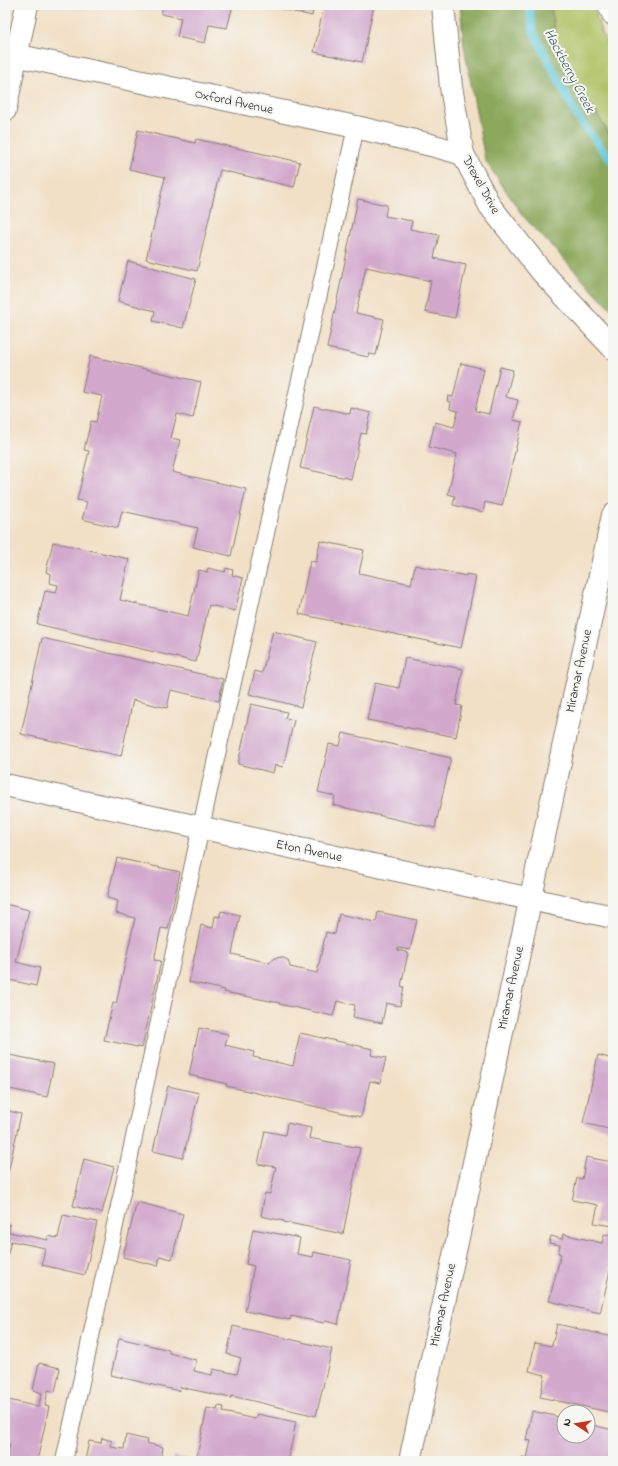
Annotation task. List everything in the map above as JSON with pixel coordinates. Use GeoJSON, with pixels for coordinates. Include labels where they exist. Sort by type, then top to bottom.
{"type":"FeatureCollection","features":[{"type":"Feature","properties":{"kind":"street"},"geometry":{"type":"LineString","coordinates":[[5,110],[11,55],[27,5]]}},
{"type":"Feature","properties":{"kind":"street","name":"Drexel Drive"},"geometry":{"type":"LineString","coordinates":[[443,5],[450,87],[463,154],[490,206],[542,272],[613,348]]}},
{"type":"Feature","properties":{"kind":"street"},"geometry":{"type":"LineString","coordinates":[[609,5],[613,14]]}},
{"type":"Feature","properties":{"kind":"street","name":"Oxford Avenue"},"geometry":{"type":"LineString","coordinates":[[11,55],[356,127],[463,154]]}},
{"type":"Feature","properties":{"kind":"street","name":"Miramar Avenue"},"geometry":{"type":"LineString","coordinates":[[410,1461],[613,515]]}},
{"type":"Feature","properties":{"kind":"street","name":"Eton Avenue"},"geometry":{"type":"LineString","coordinates":[[5,786],[613,916]]}},
{"type":"Feature","properties":{"kind":"lane"},"geometry":{"type":"LineString","coordinates":[[64,1461],[201,828],[356,127]]}},
{"type":"Feature","properties":{"kind":"green space"},"geometry":{"type":"Polygon","coordinates":[[[460,5],[551,5],[557,50],[613,140],[613,311],[523,216],[485,160],[464,46],[460,5]]]}},
{"type":"Feature","properties":{"kind":"green space"},"geometry":{"type":"Polygon","coordinates":[[[551,5],[593,5],[602,34],[613,51],[613,140],[557,50],[551,5]]]}},
{"type":"Feature","properties":{"kind":"building"},"geometry":{"type":"Polygon","coordinates":[[[163,5],[233,5],[227,28],[209,25],[205,43],[177,37],[181,18],[161,14],[163,5]]]}},
{"type":"Feature","properties":{"kind":"building"},"geometry":{"type":"Polygon","coordinates":[[[264,5],[314,5],[312,16],[264,5]]]}},
{"type":"Feature","properties":{"kind":"building"},"geometry":{"type":"Polygon","coordinates":[[[324,5],[374,5],[362,62],[314,52],[324,5]]]}},
{"type":"Feature","properties":{"kind":"building"},"geometry":{"type":"Polygon","coordinates":[[[138,130],[195,143],[196,139],[300,162],[294,187],[220,170],[197,271],[146,259],[165,177],[129,169],[138,130]]]}},
{"type":"Feature","properties":{"kind":"building"},"geometry":{"type":"Polygon","coordinates":[[[358,199],[387,205],[385,216],[412,221],[410,229],[439,235],[434,258],[466,265],[455,318],[425,312],[431,281],[366,267],[356,313],[384,319],[376,355],[369,354],[368,357],[327,348],[358,199]]]}},
{"type":"Feature","properties":{"kind":"building"},"geometry":{"type":"Polygon","coordinates":[[[128,261],[196,279],[183,328],[153,321],[155,311],[118,301],[128,261]]]}},
{"type":"Feature","properties":{"kind":"building"},"geometry":{"type":"Polygon","coordinates":[[[90,356],[201,382],[193,418],[177,414],[171,438],[180,440],[172,472],[246,489],[231,556],[193,547],[198,528],[122,511],[118,528],[82,519],[87,502],[77,500],[89,451],[84,450],[91,421],[96,422],[102,396],[82,392],[90,356]]]}},
{"type":"Feature","properties":{"kind":"building"},"geometry":{"type":"Polygon","coordinates":[[[461,363],[484,369],[475,411],[489,414],[500,367],[513,370],[506,397],[518,400],[513,420],[522,422],[502,506],[485,502],[483,512],[453,505],[455,496],[448,494],[457,454],[429,447],[435,422],[454,427],[458,411],[450,409],[451,402],[447,401],[448,396],[453,397],[461,363]]]}},
{"type":"Feature","properties":{"kind":"building"},"geometry":{"type":"Polygon","coordinates":[[[314,406],[350,414],[351,408],[371,413],[366,434],[361,433],[351,479],[300,468],[314,406]]]}},
{"type":"Feature","properties":{"kind":"building"},"geometry":{"type":"Polygon","coordinates":[[[320,541],[364,550],[359,573],[411,584],[415,565],[466,576],[466,574],[476,576],[461,648],[299,614],[310,561],[316,562],[320,541]]]}},
{"type":"Feature","properties":{"kind":"building"},"geometry":{"type":"Polygon","coordinates":[[[53,542],[129,559],[120,600],[188,616],[199,570],[207,572],[208,568],[225,572],[226,568],[233,570],[232,575],[243,578],[235,611],[209,605],[196,662],[37,624],[45,591],[56,593],[58,585],[50,583],[51,574],[46,572],[53,542]]]}},
{"type":"Feature","properties":{"kind":"building"},"geometry":{"type":"Polygon","coordinates":[[[273,631],[317,642],[301,707],[249,694],[255,671],[262,673],[273,631]]]}},
{"type":"Feature","properties":{"kind":"building"},"geometry":{"type":"Polygon","coordinates":[[[42,638],[223,679],[219,701],[171,690],[167,708],[133,700],[121,756],[21,734],[42,638]]]}},
{"type":"Feature","properties":{"kind":"building"},"geometry":{"type":"Polygon","coordinates":[[[405,658],[463,669],[456,705],[462,706],[456,737],[367,720],[375,683],[399,688],[405,658]]]}},
{"type":"Feature","properties":{"kind":"building"},"geometry":{"type":"Polygon","coordinates":[[[251,704],[287,712],[285,718],[294,720],[283,767],[275,765],[273,773],[238,764],[251,704]]]}},
{"type":"Feature","properties":{"kind":"building"},"geometry":{"type":"Polygon","coordinates":[[[343,733],[451,758],[435,828],[333,805],[335,796],[318,792],[329,744],[340,746],[343,733]]]}},
{"type":"Feature","properties":{"kind":"building"},"geometry":{"type":"Polygon","coordinates":[[[117,858],[180,872],[168,929],[161,928],[154,960],[161,961],[142,1048],[104,1040],[113,1003],[116,1004],[135,918],[116,913],[118,901],[107,898],[117,858]]]}},
{"type":"Feature","properties":{"kind":"building"},"geometry":{"type":"Polygon","coordinates":[[[5,904],[29,910],[16,962],[40,968],[36,986],[5,979],[5,904]]]}},
{"type":"Feature","properties":{"kind":"building"},"geometry":{"type":"Polygon","coordinates":[[[221,911],[240,915],[232,954],[269,963],[275,958],[281,957],[288,960],[290,967],[317,973],[326,932],[335,934],[339,914],[376,922],[378,912],[417,920],[410,950],[398,948],[398,950],[408,953],[401,986],[404,987],[400,1006],[386,1003],[382,1023],[353,1017],[355,1005],[337,1001],[333,1016],[279,1004],[280,1003],[224,992],[225,990],[189,982],[201,925],[213,928],[215,916],[220,917],[221,911]]]}},
{"type":"Feature","properties":{"kind":"building"},"geometry":{"type":"Polygon","coordinates":[[[199,1028],[228,1034],[225,1045],[254,1052],[253,1057],[293,1066],[300,1033],[373,1049],[371,1055],[386,1058],[380,1083],[370,1081],[361,1117],[226,1086],[227,1084],[189,1075],[199,1028]]]}},
{"type":"Feature","properties":{"kind":"building"},"geometry":{"type":"Polygon","coordinates":[[[5,1054],[54,1064],[47,1097],[5,1088],[5,1054]]]}},
{"type":"Feature","properties":{"kind":"building"},"geometry":{"type":"Polygon","coordinates":[[[598,1055],[613,1059],[613,1130],[583,1123],[598,1055]]]}},
{"type":"Feature","properties":{"kind":"building"},"geometry":{"type":"Polygon","coordinates":[[[168,1086],[199,1093],[183,1158],[153,1151],[168,1086]]]}},
{"type":"Feature","properties":{"kind":"building"},"geometry":{"type":"Polygon","coordinates":[[[5,1110],[21,1114],[6,1182],[5,1182],[5,1110]]]}},
{"type":"Feature","properties":{"kind":"building"},"geometry":{"type":"Polygon","coordinates":[[[287,1123],[311,1128],[309,1138],[360,1148],[343,1234],[261,1216],[265,1193],[270,1194],[276,1167],[258,1164],[265,1131],[285,1135],[287,1123]]]}},
{"type":"Feature","properties":{"kind":"building"},"geometry":{"type":"Polygon","coordinates":[[[586,1157],[612,1162],[610,1172],[613,1172],[613,1226],[594,1223],[598,1205],[572,1200],[577,1178],[582,1179],[586,1157]]]}},
{"type":"Feature","properties":{"kind":"building"},"geometry":{"type":"Polygon","coordinates":[[[84,1159],[114,1167],[102,1213],[73,1206],[84,1159]]]}},
{"type":"Feature","properties":{"kind":"building"},"geometry":{"type":"Polygon","coordinates":[[[137,1202],[183,1214],[172,1259],[160,1256],[158,1266],[123,1257],[137,1202]]]}},
{"type":"Feature","properties":{"kind":"building"},"geometry":{"type":"Polygon","coordinates":[[[63,1215],[97,1222],[85,1275],[42,1265],[45,1248],[11,1241],[5,1265],[5,1223],[10,1225],[9,1232],[48,1240],[48,1236],[58,1238],[63,1215]]]}},
{"type":"Feature","properties":{"kind":"building"},"geometry":{"type":"Polygon","coordinates":[[[253,1229],[300,1238],[297,1254],[313,1257],[314,1252],[351,1260],[338,1324],[325,1321],[324,1323],[291,1316],[290,1320],[245,1311],[254,1266],[246,1264],[253,1229]]]}},
{"type":"Feature","properties":{"kind":"building"},"geometry":{"type":"Polygon","coordinates":[[[563,1234],[602,1243],[604,1234],[613,1236],[613,1258],[600,1313],[549,1301],[561,1254],[558,1253],[560,1245],[549,1243],[551,1236],[562,1239],[563,1234]]]}},
{"type":"Feature","properties":{"kind":"building"},"geometry":{"type":"Polygon","coordinates":[[[557,1324],[613,1337],[613,1413],[596,1409],[596,1404],[572,1404],[540,1397],[545,1375],[529,1371],[535,1343],[552,1346],[557,1324]]]}},
{"type":"Feature","properties":{"kind":"building"},"geometry":{"type":"Polygon","coordinates":[[[233,1326],[332,1349],[316,1416],[232,1396],[231,1398],[180,1387],[179,1391],[111,1375],[119,1338],[169,1350],[169,1353],[196,1360],[194,1371],[212,1375],[213,1369],[237,1374],[241,1358],[227,1354],[233,1326]]]}},
{"type":"Feature","properties":{"kind":"building"},"geometry":{"type":"Polygon","coordinates":[[[39,1363],[60,1368],[55,1392],[48,1390],[45,1406],[49,1407],[37,1461],[6,1461],[10,1444],[5,1443],[5,1399],[38,1407],[42,1393],[33,1390],[39,1363]]]}},
{"type":"Feature","properties":{"kind":"building"},"geometry":{"type":"Polygon","coordinates":[[[218,1406],[224,1407],[223,1412],[255,1419],[257,1414],[296,1422],[288,1461],[196,1461],[207,1408],[217,1410],[218,1406]]]}},
{"type":"Feature","properties":{"kind":"building"},"geometry":{"type":"Polygon","coordinates":[[[532,1411],[556,1416],[556,1444],[596,1444],[596,1426],[613,1430],[613,1444],[609,1461],[521,1461],[522,1457],[527,1458],[531,1441],[526,1440],[532,1411]]]}},
{"type":"Feature","properties":{"kind":"building"},"geometry":{"type":"Polygon","coordinates":[[[126,1435],[147,1440],[146,1443],[163,1447],[161,1461],[85,1461],[89,1441],[101,1443],[102,1438],[112,1441],[111,1447],[124,1449],[126,1435]]]}},
{"type":"Feature","properties":{"kind":"building"},"geometry":{"type":"Polygon","coordinates":[[[173,1456],[194,1460],[194,1461],[172,1461],[173,1456]]]}},
{"type":"Feature","properties":{"kind":"waterway","name":"Hackberry Creek"},"geometry":{"type":"LineString","coordinates":[[529,5],[533,31],[578,118],[613,163]]}}]}
